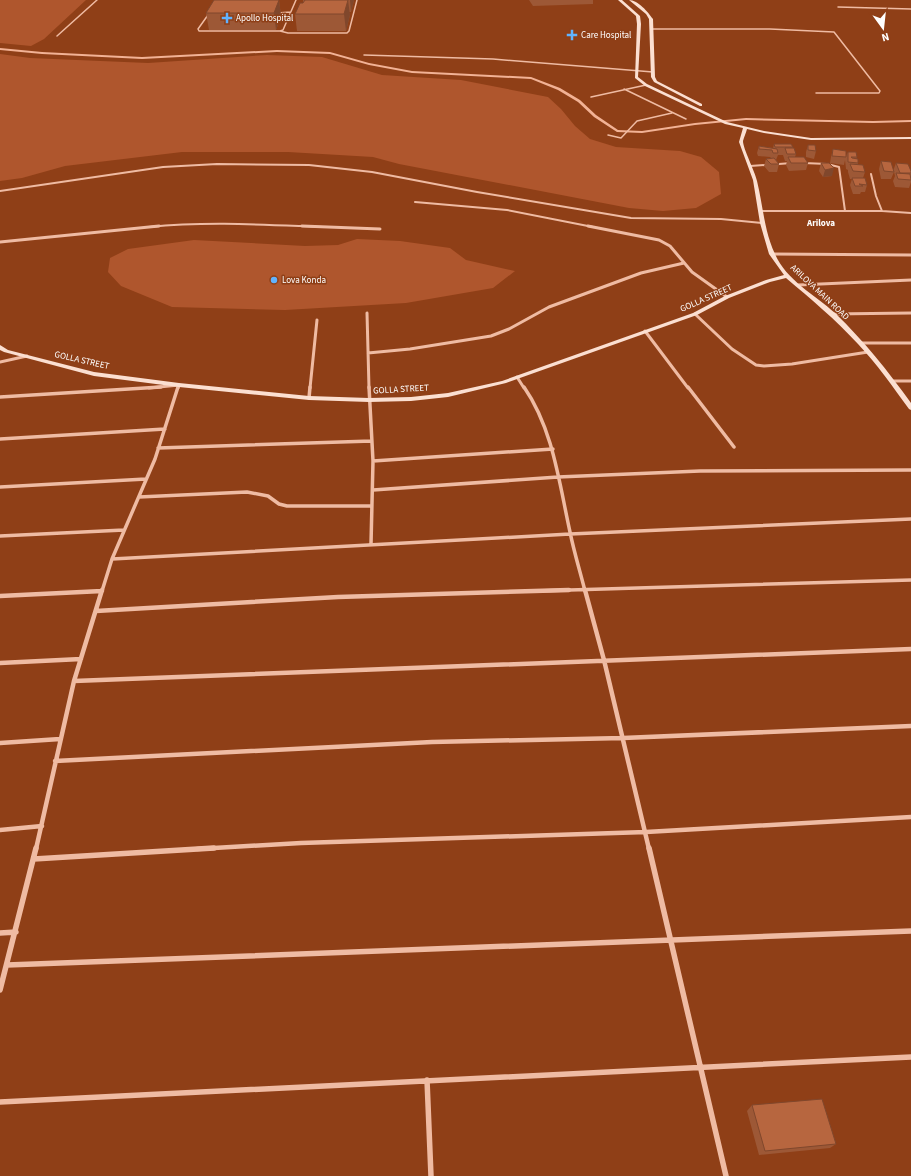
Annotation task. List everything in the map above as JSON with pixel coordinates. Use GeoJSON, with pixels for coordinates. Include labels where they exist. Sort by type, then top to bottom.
{"type":"FeatureCollection","features":[{"type":"Feature","properties":{"kind":"street"},"geometry":{"type":"LineString","coordinates":[[620,0],[638,16],[640,24],[635,72],[636,76],[646,85],[726,123],[776,134],[811,139],[911,138]]}},
{"type":"Feature","properties":{"kind":"street"},"geometry":{"type":"LineString","coordinates":[[631,0],[650,17],[652,29],[653,77],[660,84],[706,107]]}},
{"type":"Feature","properties":{"kind":"street"},"geometry":{"type":"LineString","coordinates":[[838,7],[911,9]]}},
{"type":"Feature","properties":{"kind":"street"},"geometry":{"type":"LineString","coordinates":[[364,55],[493,59],[635,72],[653,72]]}},
{"type":"Feature","properties":{"kind":"street"},"geometry":{"type":"LineString","coordinates":[[729,118],[745,126]]}},
{"type":"Feature","properties":{"kind":"street","name":"ARILOVA MAIN ROAD"},"geometry":{"type":"LineString","coordinates":[[745,126],[741,142],[755,180],[762,223],[772,254],[787,276],[832,314],[861,343],[911,408]]}},
{"type":"Feature","properties":{"kind":"street"},"geometry":{"type":"LineString","coordinates":[[776,134],[911,133]]}},
{"type":"Feature","properties":{"kind":"street"},"geometry":{"type":"LineString","coordinates":[[750,166],[798,163],[827,164],[839,167],[845,211]]}},
{"type":"Feature","properties":{"kind":"street"},"geometry":{"type":"LineString","coordinates":[[0,190],[163,167],[231,164],[308,165],[372,172],[631,218],[721,219],[762,223]]}},
{"type":"Feature","properties":{"kind":"street"},"geometry":{"type":"LineString","coordinates":[[871,174],[876,196],[882,211]]}},
{"type":"Feature","properties":{"kind":"street"},"geometry":{"type":"LineString","coordinates":[[415,202],[506,210],[659,240],[670,246],[684,263],[704,282],[728,297]]}},
{"type":"Feature","properties":{"kind":"street"},"geometry":{"type":"LineString","coordinates":[[761,211],[911,212]]}},
{"type":"Feature","properties":{"kind":"street"},"geometry":{"type":"LineString","coordinates":[[0,242],[179,224],[250,224],[380,229]]}},
{"type":"Feature","properties":{"kind":"street"},"geometry":{"type":"LineString","coordinates":[[772,254],[911,255]]}},
{"type":"Feature","properties":{"kind":"street"},"geometry":{"type":"LineString","coordinates":[[368,352],[423,348],[491,336],[509,329],[549,307],[641,273],[684,263]]}},
{"type":"Feature","properties":{"kind":"street","name":"GOLLA STREET"},"geometry":{"type":"LineString","coordinates":[[0,347],[6,351],[94,374],[179,385],[309,398],[369,400],[411,399],[448,395],[476,389],[517,377],[695,314],[728,297],[768,281],[787,276]]}},
{"type":"Feature","properties":{"kind":"street"},"geometry":{"type":"LineString","coordinates":[[798,285],[911,280]]}},
{"type":"Feature","properties":{"kind":"street"},"geometry":{"type":"LineString","coordinates":[[367,313],[369,400],[373,462],[371,544]]}},
{"type":"Feature","properties":{"kind":"street"},"geometry":{"type":"LineString","coordinates":[[832,314],[911,313]]}},
{"type":"Feature","properties":{"kind":"street"},"geometry":{"type":"LineString","coordinates":[[695,314],[742,358],[757,366],[868,352]]}},
{"type":"Feature","properties":{"kind":"street"},"geometry":{"type":"LineString","coordinates":[[309,398],[318,320]]}},
{"type":"Feature","properties":{"kind":"street"},"geometry":{"type":"LineString","coordinates":[[645,331],[734,447]]}},
{"type":"Feature","properties":{"kind":"street"},"geometry":{"type":"LineString","coordinates":[[861,343],[911,344]]}},
{"type":"Feature","properties":{"kind":"street"},"geometry":{"type":"LineString","coordinates":[[0,362],[28,356]]}},
{"type":"Feature","properties":{"kind":"street"},"geometry":{"type":"LineString","coordinates":[[517,377],[531,397],[553,450],[570,534],[604,660],[646,832],[702,1067],[726,1176]]}},
{"type":"Feature","properties":{"kind":"street"},"geometry":{"type":"LineString","coordinates":[[891,381],[911,381]]}},
{"type":"Feature","properties":{"kind":"street"},"geometry":{"type":"LineString","coordinates":[[0,397],[179,385],[158,448],[139,497],[112,559],[74,681],[55,761],[42,826],[0,990]]}},
{"type":"Feature","properties":{"kind":"street"},"geometry":{"type":"LineString","coordinates":[[0,439],[165,429]]}},
{"type":"Feature","properties":{"kind":"street"},"geometry":{"type":"LineString","coordinates":[[158,448],[372,441]]}},
{"type":"Feature","properties":{"kind":"street"},"geometry":{"type":"LineString","coordinates":[[373,462],[553,450]]}},
{"type":"Feature","properties":{"kind":"street"},"geometry":{"type":"LineString","coordinates":[[373,490],[558,477],[700,471],[911,470]]}},
{"type":"Feature","properties":{"kind":"street"},"geometry":{"type":"LineString","coordinates":[[0,487],[146,479]]}},
{"type":"Feature","properties":{"kind":"street"},"geometry":{"type":"LineString","coordinates":[[139,497],[247,492],[268,496],[278,504],[287,506],[372,506]]}},
{"type":"Feature","properties":{"kind":"street"},"geometry":{"type":"LineString","coordinates":[[112,559],[570,534],[911,519]]}},
{"type":"Feature","properties":{"kind":"street"},"geometry":{"type":"LineString","coordinates":[[0,536],[124,530]]}},
{"type":"Feature","properties":{"kind":"street"},"geometry":{"type":"LineString","coordinates":[[96,611],[338,597],[462,592],[585,590],[911,580]]}},
{"type":"Feature","properties":{"kind":"street"},"geometry":{"type":"LineString","coordinates":[[0,596],[102,591]]}},
{"type":"Feature","properties":{"kind":"street"},"geometry":{"type":"LineString","coordinates":[[74,681],[911,649]]}},
{"type":"Feature","properties":{"kind":"street"},"geometry":{"type":"LineString","coordinates":[[0,663],[81,658]]}},
{"type":"Feature","properties":{"kind":"street"},"geometry":{"type":"LineString","coordinates":[[55,761],[432,742],[623,738],[911,726]]}},
{"type":"Feature","properties":{"kind":"street"},"geometry":{"type":"LineString","coordinates":[[0,743],[60,739]]}},
{"type":"Feature","properties":{"kind":"street"},"geometry":{"type":"LineString","coordinates":[[34,859],[301,843],[646,832],[911,817]]}},
{"type":"Feature","properties":{"kind":"street"},"geometry":{"type":"LineString","coordinates":[[0,830],[42,826]]}},
{"type":"Feature","properties":{"kind":"street"},"geometry":{"type":"LineString","coordinates":[[7,965],[131,959],[672,941],[911,931]]}},
{"type":"Feature","properties":{"kind":"street"},"geometry":{"type":"LineString","coordinates":[[0,933],[16,932]]}},
{"type":"Feature","properties":{"kind":"street"},"geometry":{"type":"LineString","coordinates":[[0,1102],[911,1057]]}},
{"type":"Feature","properties":{"kind":"street"},"geometry":{"type":"LineString","coordinates":[[427,1080],[432,1176]]}},
{"type":"Feature","properties":{"kind":"lane"},"geometry":{"type":"LineString","coordinates":[[57,36],[97,0]]}},
{"type":"Feature","properties":{"kind":"lane"},"geometry":{"type":"LineString","coordinates":[[280,31],[283,30],[296,0]]}},
{"type":"Feature","properties":{"kind":"lane"},"geometry":{"type":"LineString","coordinates":[[210,13],[198,29],[199,31],[347,33],[349,32],[357,0]]}},
{"type":"Feature","properties":{"kind":"lane"},"geometry":{"type":"LineString","coordinates":[[275,13],[291,12]]}},
{"type":"Feature","properties":{"kind":"lane"},"geometry":{"type":"LineString","coordinates":[[652,29],[834,32],[880,91],[879,93],[869,94],[816,93]]}},
{"type":"Feature","properties":{"kind":"lane"},"geometry":{"type":"LineString","coordinates":[[591,97],[646,85]]}},
{"type":"Feature","properties":{"kind":"lane"},"geometry":{"type":"LineString","coordinates":[[624,89],[686,120]]}},
{"type":"Feature","properties":{"kind":"lane"},"geometry":{"type":"LineString","coordinates":[[608,135],[618,138],[623,136],[637,121],[672,112]]}},
{"type":"Feature","properties":{"kind":"shaded area"},"geometry":{"type":"Polygon","coordinates":[[[0,0],[86,0],[44,39],[31,46],[0,43],[0,0]]]}},
{"type":"Feature","properties":{"kind":"shaded area"},"geometry":{"type":"Polygon","coordinates":[[[0,54],[30,58],[148,63],[267,55],[322,57],[382,75],[461,80],[548,97],[561,109],[575,126],[590,139],[616,147],[680,151],[701,157],[719,172],[721,194],[696,208],[663,211],[629,208],[399,164],[373,157],[288,152],[182,152],[65,166],[22,178],[0,181],[0,54]]]}},
{"type":"Feature","properties":{"kind":"shaded area"},"geometry":{"type":"Polygon","coordinates":[[[357,239],[400,241],[450,248],[466,260],[515,271],[493,288],[406,303],[285,310],[172,307],[121,286],[108,272],[110,258],[128,249],[194,240],[305,246],[338,245],[357,239]]]}},
{"type":"Feature","properties":{"kind":"building"},"geometry":{"type":"Polygon","coordinates":[[[214,0],[279,0],[274,13],[206,13],[214,0]]]}},
{"type":"Feature","properties":{"kind":"building"},"geometry":{"type":"Polygon","coordinates":[[[305,0],[348,0],[344,14],[295,14],[300,3],[303,3],[305,0]]]}},
{"type":"Feature","properties":{"kind":"building"},"geometry":{"type":"Polygon","coordinates":[[[774,144],[791,144],[793,147],[775,147],[774,144]]]}},
{"type":"Feature","properties":{"kind":"building"},"geometry":{"type":"Polygon","coordinates":[[[808,145],[815,145],[816,151],[808,150],[808,145]]]}},
{"type":"Feature","properties":{"kind":"building"},"geometry":{"type":"Polygon","coordinates":[[[759,146],[777,149],[778,153],[773,153],[772,150],[759,149],[759,146]]]}},
{"type":"Feature","properties":{"kind":"building"},"geometry":{"type":"Polygon","coordinates":[[[785,148],[794,148],[796,154],[787,154],[785,148]]]}},
{"type":"Feature","properties":{"kind":"building"},"geometry":{"type":"Polygon","coordinates":[[[833,149],[846,151],[846,157],[832,156],[833,149]]]}},
{"type":"Feature","properties":{"kind":"building"},"geometry":{"type":"Polygon","coordinates":[[[848,152],[856,152],[857,157],[851,157],[858,159],[858,163],[848,162],[848,152]]]}},
{"type":"Feature","properties":{"kind":"building"},"geometry":{"type":"Polygon","coordinates":[[[788,157],[804,157],[808,163],[791,163],[788,157]]]}},
{"type":"Feature","properties":{"kind":"building"},"geometry":{"type":"Polygon","coordinates":[[[774,158],[779,164],[771,164],[766,159],[774,158]]]}},
{"type":"Feature","properties":{"kind":"building"},"geometry":{"type":"Polygon","coordinates":[[[881,161],[891,162],[894,172],[884,171],[881,161]]]}},
{"type":"Feature","properties":{"kind":"building"},"geometry":{"type":"Polygon","coordinates":[[[821,163],[829,163],[834,168],[825,170],[821,163]]]}},
{"type":"Feature","properties":{"kind":"building"},"geometry":{"type":"Polygon","coordinates":[[[896,163],[908,164],[911,173],[900,173],[896,163]]]}},
{"type":"Feature","properties":{"kind":"building"},"geometry":{"type":"Polygon","coordinates":[[[850,164],[863,165],[865,172],[853,171],[850,164]]]}},
{"type":"Feature","properties":{"kind":"building"},"geometry":{"type":"Polygon","coordinates":[[[896,173],[910,174],[911,180],[898,179],[896,173]]]}},
{"type":"Feature","properties":{"kind":"building"},"geometry":{"type":"Polygon","coordinates":[[[852,178],[865,178],[867,185],[859,184],[863,186],[855,186],[852,178]]]}},
{"type":"Feature","properties":{"kind":"building"},"geometry":{"type":"Polygon","coordinates":[[[822,1099],[836,1144],[765,1151],[752,1105],[822,1099]]]}},
{"type":"Feature","properties":{"kind":"waterway"},"geometry":{"type":"LineString","coordinates":[[0,49],[42,53],[142,58],[277,51],[330,53],[369,64],[412,72],[531,78],[559,89],[579,101],[595,116],[617,131],[642,132],[695,124],[746,119],[873,122],[911,121]]}},
{"type":"Feature","properties":{"kind":"place","name":"Apollo Hospital"},"geometry":{"type":"Point","coordinates":[227,18]}},
{"type":"Feature","properties":{"kind":"place","name":"Care Hospital"},"geometry":{"type":"Point","coordinates":[572,35]}},
{"type":"Feature","properties":{"kind":"place","name":"Lova Konda"},"geometry":{"type":"Point","coordinates":[274,280]}},
{"type":"Feature","properties":{"kind":"district","name":"Arilova"},"geometry":{"type":"Point","coordinates":[821,223]}}]}
